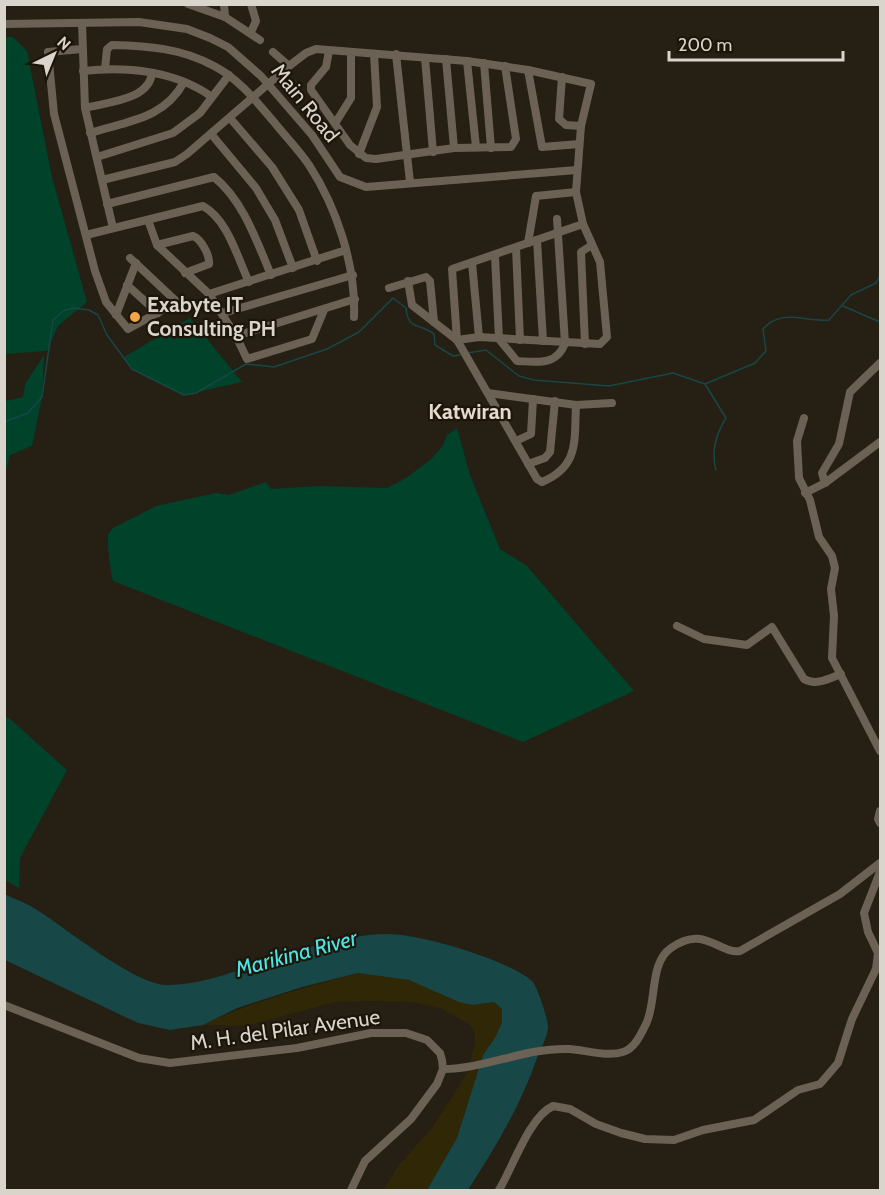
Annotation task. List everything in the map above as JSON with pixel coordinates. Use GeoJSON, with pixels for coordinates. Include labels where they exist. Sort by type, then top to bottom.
{"type":"FeatureCollection","features":[{"type":"Feature","properties":{"kind":"street"},"geometry":{"type":"LineString","coordinates":[[188,4],[225,17],[260,40]]}},
{"type":"Feature","properties":{"kind":"street"},"geometry":{"type":"LineString","coordinates":[[224,4],[225,17]]}},
{"type":"Feature","properties":{"kind":"street"},"geometry":{"type":"LineString","coordinates":[[250,32],[256,21],[251,4]]}},
{"type":"Feature","properties":{"kind":"street","name":"Main Road"},"geometry":{"type":"LineString","coordinates":[[4,24],[139,22],[187,29],[228,47],[268,84],[312,135],[340,177],[366,187],[577,170]]}},
{"type":"Feature","properties":{"kind":"street"},"geometry":{"type":"LineString","coordinates":[[82,23],[85,108],[113,228]]}},
{"type":"Feature","properties":{"kind":"street"},"geometry":{"type":"LineString","coordinates":[[105,69],[107,49],[112,45],[157,46],[191,55],[229,75],[253,97],[309,165],[346,250],[353,275],[354,317]]}},
{"type":"Feature","properties":{"kind":"street"},"geometry":{"type":"LineString","coordinates":[[82,49],[48,52],[54,114],[106,302],[116,315],[128,329],[177,302],[133,260],[116,315]]}},
{"type":"Feature","properties":{"kind":"street"},"geometry":{"type":"LineString","coordinates":[[102,180],[175,162],[212,135],[306,52],[316,49],[484,63],[591,84],[581,126],[576,192],[584,225],[600,262],[606,337],[600,344],[479,337],[457,340]]}},
{"type":"Feature","properties":{"kind":"street"},"geometry":{"type":"LineString","coordinates":[[329,51],[326,67],[311,85],[311,90],[359,154],[376,159],[454,148],[511,147],[516,139],[505,66]]}},
{"type":"Feature","properties":{"kind":"street"},"geometry":{"type":"LineString","coordinates":[[273,52],[289,66]]}},
{"type":"Feature","properties":{"kind":"street"},"geometry":{"type":"LineString","coordinates":[[336,122],[351,98],[351,53]]}},
{"type":"Feature","properties":{"kind":"street"},"geometry":{"type":"LineString","coordinates":[[359,154],[377,107],[374,54]]}},
{"type":"Feature","properties":{"kind":"street"},"geometry":{"type":"LineString","coordinates":[[396,54],[410,182]]}},
{"type":"Feature","properties":{"kind":"street"},"geometry":{"type":"LineString","coordinates":[[425,58],[433,152]]}},
{"type":"Feature","properties":{"kind":"street"},"geometry":{"type":"LineString","coordinates":[[446,59],[454,148]]}},
{"type":"Feature","properties":{"kind":"street"},"geometry":{"type":"LineString","coordinates":[[467,61],[476,147]]}},
{"type":"Feature","properties":{"kind":"street"},"geometry":{"type":"LineString","coordinates":[[484,63],[491,148]]}},
{"type":"Feature","properties":{"kind":"street"},"geometry":{"type":"LineString","coordinates":[[83,72],[105,69],[152,73],[198,87],[212,97]]}},
{"type":"Feature","properties":{"kind":"street"},"geometry":{"type":"LineString","coordinates":[[528,70],[542,147],[579,144]]}},
{"type":"Feature","properties":{"kind":"street"},"geometry":{"type":"LineString","coordinates":[[85,108],[142,93],[151,82],[152,73]]}},
{"type":"Feature","properties":{"kind":"street"},"geometry":{"type":"LineString","coordinates":[[97,157],[157,140],[173,133],[200,113],[229,75]]}},
{"type":"Feature","properties":{"kind":"street"},"geometry":{"type":"LineString","coordinates":[[562,77],[559,119],[566,125],[581,126]]}},
{"type":"Feature","properties":{"kind":"street"},"geometry":{"type":"LineString","coordinates":[[90,133],[158,112],[174,98],[184,82]]}},
{"type":"Feature","properties":{"kind":"street"},"geometry":{"type":"LineString","coordinates":[[230,118],[272,168],[298,210],[317,261]]}},
{"type":"Feature","properties":{"kind":"street"},"geometry":{"type":"LineString","coordinates":[[212,135],[261,196],[275,220],[293,268]]}},
{"type":"Feature","properties":{"kind":"street"},"geometry":{"type":"LineString","coordinates":[[107,204],[214,177],[238,205],[271,275]]}},
{"type":"Feature","properties":{"kind":"street"},"geometry":{"type":"LineString","coordinates":[[528,243],[536,196],[576,192]]}},
{"type":"Feature","properties":{"kind":"street"},"geometry":{"type":"LineString","coordinates":[[86,235],[203,206],[210,210],[225,230],[249,282]]}},
{"type":"Feature","properties":{"kind":"street"},"geometry":{"type":"LineString","coordinates":[[495,256],[499,339],[518,361],[547,362],[562,352],[565,343],[556,219]]}},
{"type":"Feature","properties":{"kind":"street"},"geometry":{"type":"LineString","coordinates":[[148,220],[157,245],[209,294],[223,313],[247,358],[312,339],[324,310]]}},
{"type":"Feature","properties":{"kind":"street"},"geometry":{"type":"LineString","coordinates":[[457,340],[452,269],[584,225]]}},
{"type":"Feature","properties":{"kind":"street"},"geometry":{"type":"LineString","coordinates":[[157,245],[193,236],[198,238],[210,259],[209,264],[185,273]]}},
{"type":"Feature","properties":{"kind":"street"},"geometry":{"type":"LineString","coordinates":[[537,240],[543,341]]}},
{"type":"Feature","properties":{"kind":"street"},"geometry":{"type":"LineString","coordinates":[[585,344],[581,252],[592,245]]}},
{"type":"Feature","properties":{"kind":"street"},"geometry":{"type":"LineString","coordinates":[[516,248],[520,340]]}},
{"type":"Feature","properties":{"kind":"street"},"geometry":{"type":"LineString","coordinates":[[209,294],[346,250]]}},
{"type":"Feature","properties":{"kind":"street"},"geometry":{"type":"LineString","coordinates":[[472,263],[479,337]]}},
{"type":"Feature","properties":{"kind":"street"},"geometry":{"type":"LineString","coordinates":[[223,313],[353,275]]}},
{"type":"Feature","properties":{"kind":"street"},"geometry":{"type":"LineString","coordinates":[[389,288],[426,277],[430,281],[434,322]]}},
{"type":"Feature","properties":{"kind":"street"},"geometry":{"type":"LineString","coordinates":[[408,281],[412,305],[457,340],[528,464],[537,479],[542,482],[555,477],[573,456],[576,405]]}},
{"type":"Feature","properties":{"kind":"street"},"geometry":{"type":"LineString","coordinates":[[127,285],[158,313]]}},
{"type":"Feature","properties":{"kind":"street"},"geometry":{"type":"LineString","coordinates":[[236,336],[355,299]]}},
{"type":"Feature","properties":{"kind":"street"},"geometry":{"type":"LineString","coordinates":[[825,483],[822,473],[838,444],[850,392],[880,363]]}},
{"type":"Feature","properties":{"kind":"street"},"geometry":{"type":"LineString","coordinates":[[488,393],[576,405],[612,404]]}},
{"type":"Feature","properties":{"kind":"street"},"geometry":{"type":"LineString","coordinates":[[516,441],[531,434],[533,399]]}},
{"type":"Feature","properties":{"kind":"street"},"geometry":{"type":"LineString","coordinates":[[528,464],[544,458],[550,452],[555,401]]}},
{"type":"Feature","properties":{"kind":"street"},"geometry":{"type":"LineString","coordinates":[[804,418],[797,446],[798,471],[805,494],[810,500],[819,537],[832,556],[835,568],[831,589],[834,627],[831,650],[880,751]]}},
{"type":"Feature","properties":{"kind":"street"},"geometry":{"type":"LineString","coordinates":[[805,494],[825,483],[880,442]]}},
{"type":"Feature","properties":{"kind":"street"},"geometry":{"type":"LineString","coordinates":[[677,626],[704,639],[747,645],[772,627],[804,679],[820,682],[841,674]]}},
{"type":"Feature","properties":{"kind":"street"},"geometry":{"type":"LineString","coordinates":[[880,811],[878,819],[880,823]]}},
{"type":"Feature","properties":{"kind":"street"},"geometry":{"type":"LineString","coordinates":[[351,1191],[365,1161],[411,1119],[437,1084],[442,1069],[463,1068],[550,1050],[571,1049],[613,1053],[626,1051],[636,1042],[646,1024],[652,1010],[660,964],[671,948],[692,939],[713,941],[729,951],[740,951],[840,894],[880,863]]}},
{"type":"Feature","properties":{"kind":"street"},"geometry":{"type":"LineString","coordinates":[[499,1191],[532,1127],[540,1115],[554,1106],[570,1109],[596,1124],[621,1133],[645,1139],[675,1140],[703,1130],[754,1119],[798,1090],[820,1084],[838,1063],[852,1019],[876,969],[878,952],[868,932],[864,913],[880,872]]}},
{"type":"Feature","properties":{"kind":"street","name":"M. H. del Pilar Avenue"},"geometry":{"type":"LineString","coordinates":[[4,1005],[151,1061],[190,1062],[297,1048],[371,1033],[406,1033],[421,1037],[435,1046],[440,1053],[442,1069]]}},
{"type":"Feature","properties":{"kind":"green space"},"geometry":{"type":"Polygon","coordinates":[[[4,37],[13,37],[27,51],[52,177],[87,302],[58,326],[47,351],[5,354],[4,37]]]}},
{"type":"Feature","properties":{"kind":"green space"},"geometry":{"type":"Polygon","coordinates":[[[190,318],[242,382],[184,395],[132,369],[124,357],[190,318]]]}},
{"type":"Feature","properties":{"kind":"green space"},"geometry":{"type":"Polygon","coordinates":[[[44,355],[42,397],[32,446],[10,455],[5,473],[5,401],[23,397],[25,384],[44,355]]]}},
{"type":"Feature","properties":{"kind":"green space"},"geometry":{"type":"Polygon","coordinates":[[[457,428],[470,475],[500,549],[527,566],[634,691],[523,742],[113,581],[108,534],[113,528],[156,506],[216,493],[229,495],[266,482],[271,489],[319,486],[387,488],[406,478],[430,460],[442,447],[447,435],[457,428]]]}},
{"type":"Feature","properties":{"kind":"green space"},"geometry":{"type":"Polygon","coordinates":[[[5,718],[9,718],[67,770],[20,858],[19,888],[5,880],[5,718]]]}},
{"type":"Feature","properties":{"kind":"sand"},"geometry":{"type":"Polygon","coordinates":[[[358,973],[409,980],[473,1005],[494,1002],[502,1009],[502,1022],[483,1055],[457,1138],[427,1190],[383,1190],[399,1165],[431,1129],[468,1072],[475,1042],[475,1032],[469,1024],[440,1008],[412,1002],[372,1001],[335,1002],[247,1026],[203,1025],[260,1002],[358,973]]]}},
{"type":"Feature","properties":{"kind":"water","name":"Marikina River"},"geometry":{"type":"Polygon","coordinates":[[[4,894],[33,908],[119,966],[152,982],[166,985],[202,981],[298,951],[359,936],[402,935],[441,943],[484,956],[532,981],[545,1012],[547,1032],[515,1109],[468,1190],[427,1190],[457,1138],[483,1055],[502,1022],[502,1009],[494,1002],[473,1005],[459,1002],[409,980],[358,973],[302,987],[237,1008],[203,1025],[170,1030],[138,1023],[5,960],[4,894]]]}},
{"type":"Feature","properties":{"kind":"waterway"},"geometry":{"type":"LineString","coordinates":[[880,257],[880,272]]}},
{"type":"Feature","properties":{"kind":"waterway"},"geometry":{"type":"LineString","coordinates":[[467,353],[486,350],[519,376],[534,380],[609,386],[673,373],[705,384],[755,363],[766,351],[763,329],[770,323],[785,317],[829,320],[851,295],[876,283],[880,275]]}},
{"type":"Feature","properties":{"kind":"waterway"},"geometry":{"type":"LineString","coordinates":[[4,422],[28,413],[42,397],[53,320],[63,311],[73,308],[89,310],[98,315],[107,335],[132,369],[184,395],[196,393],[246,364],[274,367],[327,349],[359,332],[393,298],[406,308],[412,323],[434,334],[435,345],[453,356],[460,355]]}},
{"type":"Feature","properties":{"kind":"waterway"},"geometry":{"type":"LineString","coordinates":[[843,306],[880,322]]}},
{"type":"Feature","properties":{"kind":"waterway"},"geometry":{"type":"LineString","coordinates":[[705,384],[726,418],[715,443],[716,470]]}},
{"type":"Feature","properties":{"kind":"place","name":"Exabyte IT Consulting PH"},"geometry":{"type":"Point","coordinates":[135,317]}},
{"type":"Feature","properties":{"kind":"district","name":"Katwiran"},"geometry":{"type":"Point","coordinates":[470,411]}}]}
